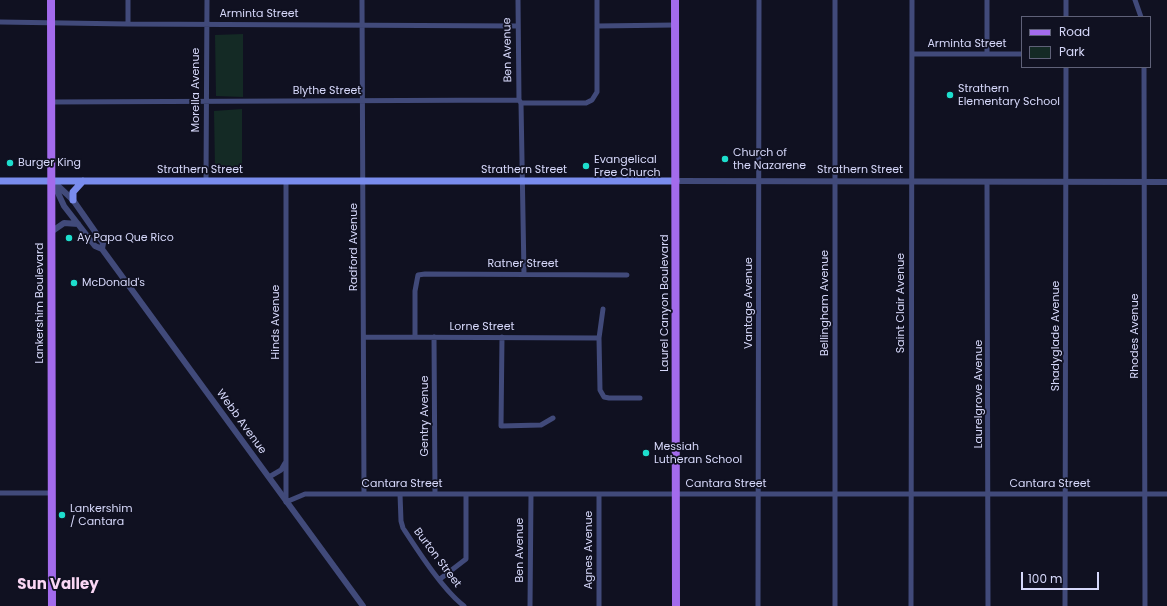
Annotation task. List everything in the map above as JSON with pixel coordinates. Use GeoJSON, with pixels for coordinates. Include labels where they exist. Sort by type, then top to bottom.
{"type":"FeatureCollection","features":[{"type":"Feature","properties":{"kind":"main road","name":"Lankershim Boulevard"},"geometry":{"type":"LineString","coordinates":[[51,0],[52,606]]}},
{"type":"Feature","properties":{"kind":"main road","name":"Laurel Canyon Boulevard"},"geometry":{"type":"LineString","coordinates":[[675,0],[676,606]]}},
{"type":"Feature","properties":{"kind":"main road","name":"Strathern Street"},"geometry":{"type":"LineString","coordinates":[[0,181],[676,181]]}},
{"type":"Feature","properties":{"kind":"main road"},"geometry":{"type":"LineString","coordinates":[[72,200],[73,192],[83,181]]}},
{"type":"Feature","properties":{"kind":"street"},"geometry":{"type":"LineString","coordinates":[[128,0],[128,24]]}},
{"type":"Feature","properties":{"kind":"street","name":"Morella Avenue"},"geometry":{"type":"LineString","coordinates":[[206,0],[206,180]]}},
{"type":"Feature","properties":{"kind":"street","name":"Radford Avenue"},"geometry":{"type":"LineString","coordinates":[[362,0],[364,494]]}},
{"type":"Feature","properties":{"kind":"street","name":"Ben Avenue"},"geometry":{"type":"LineString","coordinates":[[518,0],[524,274]]}},
{"type":"Feature","properties":{"kind":"street"},"geometry":{"type":"LineString","coordinates":[[597,0],[597,26],[675,25]]}},
{"type":"Feature","properties":{"kind":"street","name":"Vantage Avenue"},"geometry":{"type":"LineString","coordinates":[[758,606],[759,0]]}},
{"type":"Feature","properties":{"kind":"street","name":"Bellingham Avenue"},"geometry":{"type":"LineString","coordinates":[[835,0],[835,606]]}},
{"type":"Feature","properties":{"kind":"street","name":"Saint Clair Avenue"},"geometry":{"type":"LineString","coordinates":[[911,606],[912,0]]}},
{"type":"Feature","properties":{"kind":"street"},"geometry":{"type":"LineString","coordinates":[[987,0],[987,54]]}},
{"type":"Feature","properties":{"kind":"street"},"geometry":{"type":"LineString","coordinates":[[1066,0],[1066,16]]}},
{"type":"Feature","properties":{"kind":"street"},"geometry":{"type":"LineString","coordinates":[[1135,0],[1141,16]]}},
{"type":"Feature","properties":{"kind":"street","name":"Arminta Street"},"geometry":{"type":"LineString","coordinates":[[0,22],[51,24],[362,24],[518,26]]}},
{"type":"Feature","properties":{"kind":"street","name":"Blythe Street"},"geometry":{"type":"LineString","coordinates":[[51,102],[520,101],[586,103],[592,100],[597,92],[597,26]]}},
{"type":"Feature","properties":{"kind":"street","name":"Arminta Street"},"geometry":{"type":"LineString","coordinates":[[912,54],[1021,54]]}},
{"type":"Feature","properties":{"kind":"street","name":"Shadyglade Avenue"},"geometry":{"type":"LineString","coordinates":[[1065,606],[1067,182],[1066,68]]}},
{"type":"Feature","properties":{"kind":"street","name":"Rhodes Avenue"},"geometry":{"type":"LineString","coordinates":[[1144,68],[1145,606]]}},
{"type":"Feature","properties":{"kind":"street","name":"Webb Avenue"},"geometry":{"type":"LineString","coordinates":[[52,180],[72,200],[103,243],[102,249]]}},
{"type":"Feature","properties":{"kind":"street","name":"Webb Avenue"},"geometry":{"type":"LineString","coordinates":[[52,180],[64,206],[95,246],[102,249],[363,606]]}},
{"type":"Feature","properties":{"kind":"street","name":"Hinds Avenue"},"geometry":{"type":"LineString","coordinates":[[286,181],[286,502]]}},
{"type":"Feature","properties":{"kind":"street","name":"Strathern Street"},"geometry":{"type":"LineString","coordinates":[[676,181],[911,181],[987,183],[1167,182]]}},
{"type":"Feature","properties":{"kind":"street","name":"Laurelgrove Avenue"},"geometry":{"type":"LineString","coordinates":[[987,183],[989,494],[988,606]]}},
{"type":"Feature","properties":{"kind":"street"},"geometry":{"type":"LineString","coordinates":[[51,232],[64,223],[78,224]]}},
{"type":"Feature","properties":{"kind":"street","name":"Ratner Street"},"geometry":{"type":"LineString","coordinates":[[415,337],[415,291],[418,276],[425,274],[627,275]]}},
{"type":"Feature","properties":{"kind":"street"},"geometry":{"type":"LineString","coordinates":[[603,309],[600,338],[600,386],[604,397],[640,398]]}},
{"type":"Feature","properties":{"kind":"street","name":"Lorne Street"},"geometry":{"type":"LineString","coordinates":[[364,337],[600,338]]}},
{"type":"Feature","properties":{"kind":"street","name":"Gentry Avenue"},"geometry":{"type":"LineString","coordinates":[[434,337],[436,494]]}},
{"type":"Feature","properties":{"kind":"street"},"geometry":{"type":"LineString","coordinates":[[502,337],[501,426],[541,425],[553,418]]}},
{"type":"Feature","properties":{"kind":"street"},"geometry":{"type":"LineString","coordinates":[[268,477],[281,470],[286,463]]}},
{"type":"Feature","properties":{"kind":"street"},"geometry":{"type":"LineString","coordinates":[[0,493],[51,493]]}},
{"type":"Feature","properties":{"kind":"street","name":"Cantara Street"},"geometry":{"type":"LineString","coordinates":[[286,502],[305,494],[1167,494]]}},
{"type":"Feature","properties":{"kind":"street","name":"Burton Street"},"geometry":{"type":"LineString","coordinates":[[400,494],[400,521],[403,528],[440,579],[457,600],[464,606]]}},
{"type":"Feature","properties":{"kind":"street"},"geometry":{"type":"LineString","coordinates":[[440,579],[466,559],[466,494]]}},
{"type":"Feature","properties":{"kind":"street","name":"Ben Avenue"},"geometry":{"type":"LineString","coordinates":[[530,606],[531,494]]}},
{"type":"Feature","properties":{"kind":"street","name":"Agnes Avenue"},"geometry":{"type":"LineString","coordinates":[[599,494],[599,606]]}},
{"type":"Feature","properties":{"kind":"green space"},"geometry":{"type":"Polygon","coordinates":[[[243,34],[243,97],[216,96],[215,35],[243,34]]]}},
{"type":"Feature","properties":{"kind":"green space"},"geometry":{"type":"Polygon","coordinates":[[[242,109],[242,172],[218,172],[215,168],[214,111],[242,109]]]}},
{"type":"Feature","properties":{"kind":"place","name":"Strathern Elementary School"},"geometry":{"type":"Point","coordinates":[950,95]}},
{"type":"Feature","properties":{"kind":"place","name":"Church of the Nazarene"},"geometry":{"type":"Point","coordinates":[725,159]}},
{"type":"Feature","properties":{"kind":"place","name":"Burger King"},"geometry":{"type":"Point","coordinates":[10,163]}},
{"type":"Feature","properties":{"kind":"place","name":"Evangelical Free Church"},"geometry":{"type":"Point","coordinates":[586,166]}},
{"type":"Feature","properties":{"kind":"place","name":"Ay Papa Que Rico"},"geometry":{"type":"Point","coordinates":[69,238]}},
{"type":"Feature","properties":{"kind":"place","name":"McDonald's"},"geometry":{"type":"Point","coordinates":[74,283]}},
{"type":"Feature","properties":{"kind":"place","name":"Messiah Lutheran School"},"geometry":{"type":"Point","coordinates":[646,453]}},
{"type":"Feature","properties":{"kind":"place","name":"Lankershim / Cantara"},"geometry":{"type":"Point","coordinates":[62,515]}},
{"type":"Feature","properties":{"kind":"district","name":"Sun Valley"},"geometry":{"type":"Point","coordinates":[58,585]}}]}
